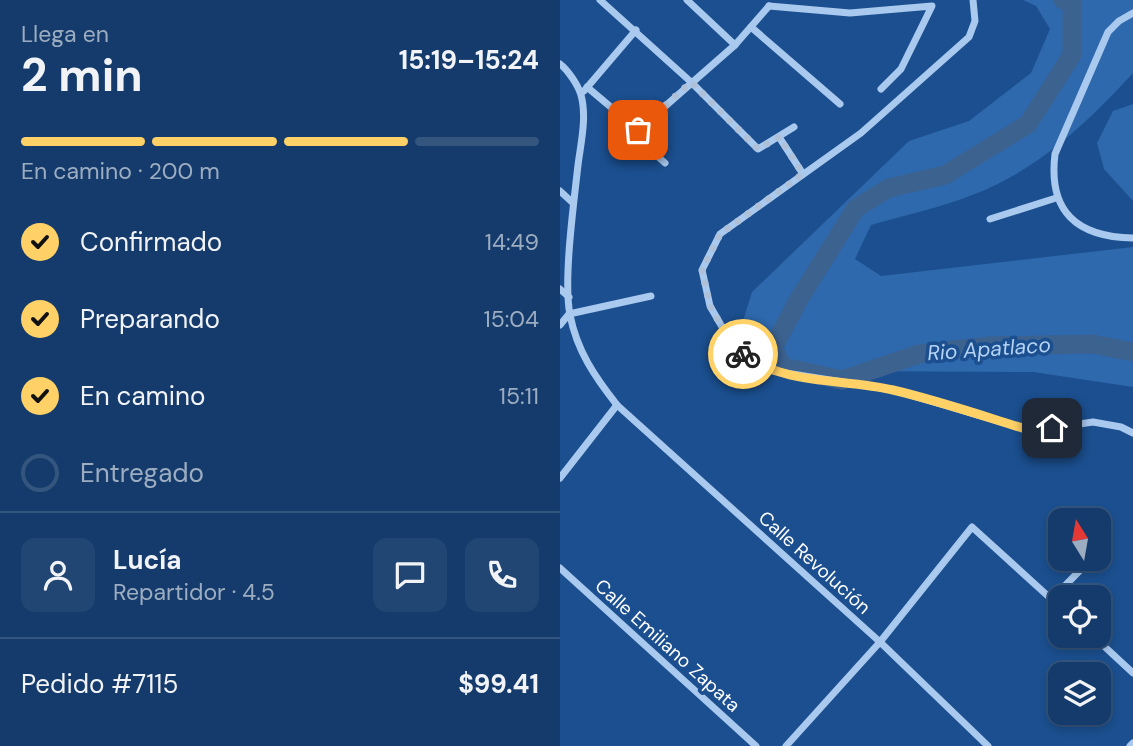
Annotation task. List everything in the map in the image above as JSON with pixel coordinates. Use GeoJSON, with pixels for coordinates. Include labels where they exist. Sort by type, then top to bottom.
{"type":"FeatureCollection","features":[{"type":"Feature","properties":{"kind":"street"},"geometry":{"type":"LineString","coordinates":[[600,0],[636,30],[758,149],[794,127]]}},
{"type":"Feature","properties":{"kind":"street"},"geometry":{"type":"LineString","coordinates":[[687,0],[734,45]]}},
{"type":"Feature","properties":{"kind":"street"},"geometry":{"type":"LineString","coordinates":[[761,0],[769,6],[850,13],[875,4],[932,6],[901,69],[880,89]]}},
{"type":"Feature","properties":{"kind":"street"},"geometry":{"type":"LineString","coordinates":[[973,0],[975,21],[969,37],[861,133],[720,234],[702,270],[710,306],[729,339],[742,353],[773,371],[893,390],[1032,431],[1093,422],[1121,427],[1133,433]]}},
{"type":"Feature","properties":{"kind":"street"},"geometry":{"type":"LineString","coordinates":[[638,130],[734,45],[769,6]]}},
{"type":"Feature","properties":{"kind":"street"},"geometry":{"type":"LineString","coordinates":[[1133,13],[1108,32],[1055,154],[1053,172],[1059,206],[1076,223],[1119,238],[1133,238]]}},
{"type":"Feature","properties":{"kind":"street"},"geometry":{"type":"LineString","coordinates":[[751,27],[839,104]]}},
{"type":"Feature","properties":{"kind":"street"},"geometry":{"type":"LineString","coordinates":[[560,64],[581,94],[636,30]]}},
{"type":"Feature","properties":{"kind":"street"},"geometry":{"type":"LineString","coordinates":[[587,87],[638,130],[645,145],[665,163]]}},
{"type":"Feature","properties":{"kind":"street","name":"Calle Revolución"},"geometry":{"type":"LineString","coordinates":[[581,94],[584,122],[573,204],[569,314],[591,373],[617,405],[880,642],[988,746]]}},
{"type":"Feature","properties":{"kind":"street"},"geometry":{"type":"LineString","coordinates":[[779,137],[803,174]]}},
{"type":"Feature","properties":{"kind":"street"},"geometry":{"type":"LineString","coordinates":[[560,191],[573,204]]}},
{"type":"Feature","properties":{"kind":"street"},"geometry":{"type":"LineString","coordinates":[[990,219],[1056,198]]}},
{"type":"Feature","properties":{"kind":"street"},"geometry":{"type":"LineString","coordinates":[[560,289],[569,297]]}},
{"type":"Feature","properties":{"kind":"street"},"geometry":{"type":"LineString","coordinates":[[560,325],[569,314],[650,296]]}},
{"type":"Feature","properties":{"kind":"street"},"geometry":{"type":"LineString","coordinates":[[560,478],[617,405]]}},
{"type":"Feature","properties":{"kind":"street"},"geometry":{"type":"LineString","coordinates":[[786,746],[880,642],[972,527],[1048,595]]}},
{"type":"Feature","properties":{"kind":"street","name":"Calle Emiliano Zapata"},"geometry":{"type":"LineString","coordinates":[[560,568],[756,746]]}},
{"type":"Feature","properties":{"kind":"street"},"geometry":{"type":"LineString","coordinates":[[1066,585],[1080,571]]}},
{"type":"Feature","properties":{"kind":"street"},"geometry":{"type":"LineString","coordinates":[[1106,648],[1133,673]]}},
{"type":"Feature","properties":{"kind":"shaded area"},"geometry":{"type":"Polygon","coordinates":[[[1023,0],[1133,0],[1133,73],[1080,127],[1041,158],[998,184],[975,194],[871,225],[855,259],[881,276],[1133,247],[1133,387],[1033,372],[832,371],[769,356],[741,327],[752,292],[909,141],[969,121],[1031,73],[1050,29],[1036,6],[1023,0]]]}},
{"type":"Feature","properties":{"kind":"shaded area"},"geometry":{"type":"Polygon","coordinates":[[[1133,104],[1133,201],[1104,169],[1097,143],[1113,111],[1133,104]]]}},
{"type":"Feature","properties":{"kind":"waterway","name":"Rio Apatlaco"},"geometry":{"type":"LineString","coordinates":[[1063,0],[1072,3],[1072,55],[1028,124],[945,175],[889,188],[856,208],[799,299],[773,348],[783,367],[842,380],[919,354],[989,346],[1092,344],[1133,352]]}},
{"type":"Feature","properties":{"kind":"way so far"},"geometry":{"type":"LineString","coordinates":[[638,130],[691,82],[758,149],[779,137],[803,174],[720,234],[702,270],[710,306],[729,339],[743,354]]}},
{"type":"Feature","properties":{"kind":"route"},"geometry":{"type":"LineString","coordinates":[[743,354],[758,365],[796,377],[893,390],[1032,431],[1052,428]]}}]}
